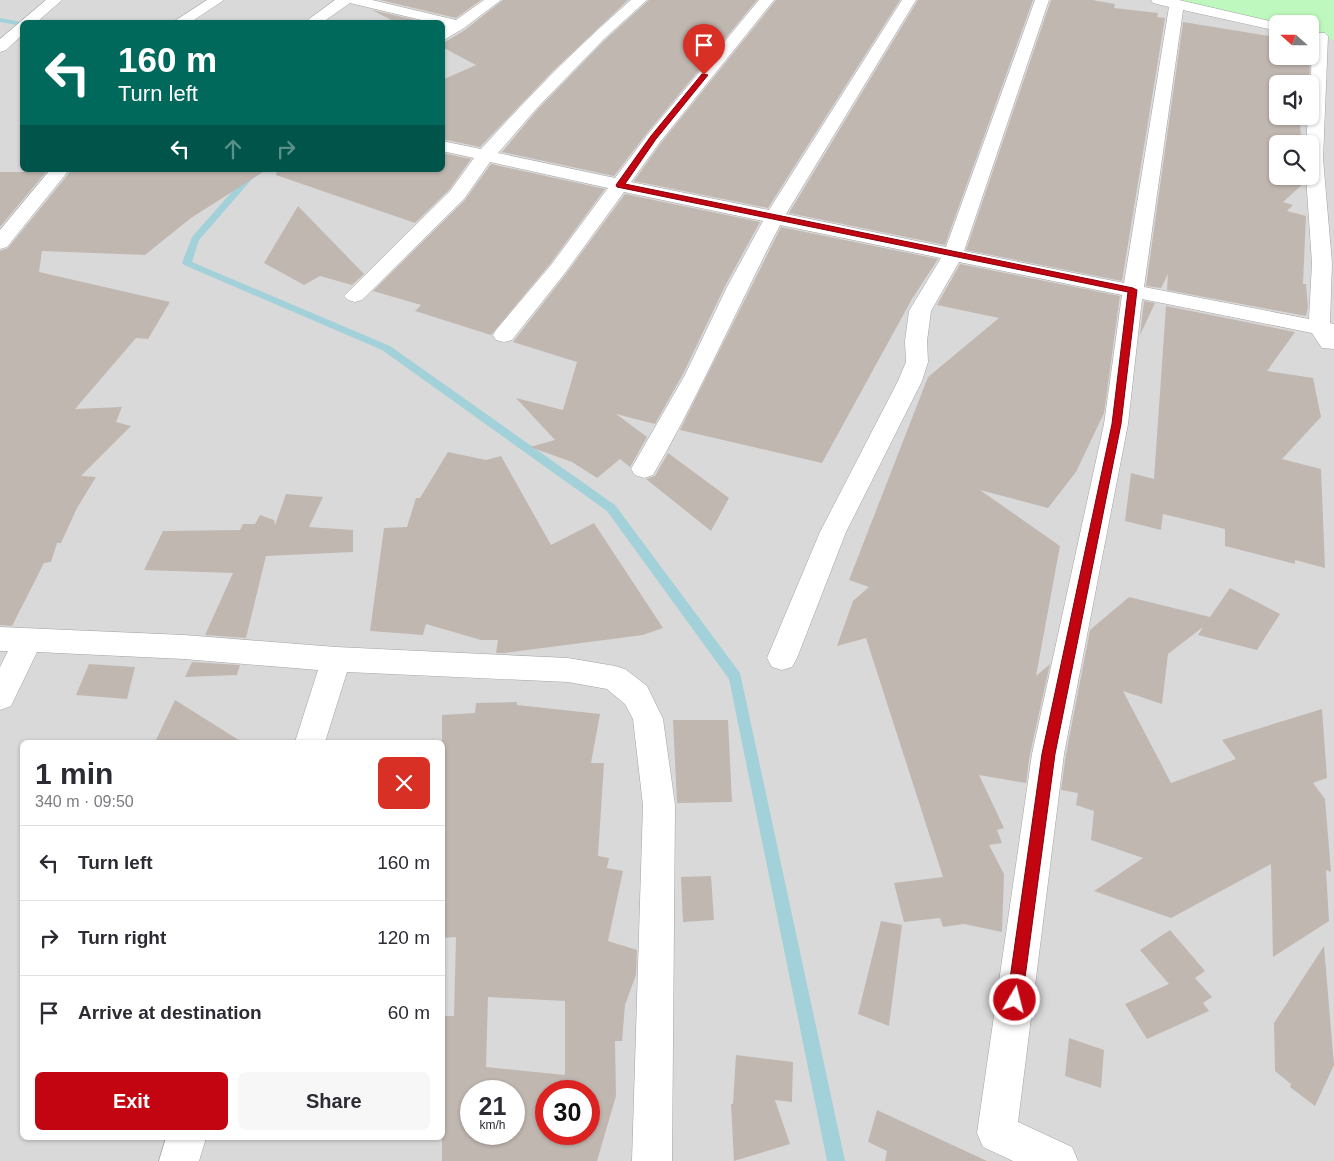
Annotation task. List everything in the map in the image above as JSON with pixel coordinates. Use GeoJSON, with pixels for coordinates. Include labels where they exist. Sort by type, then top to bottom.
{"type":"FeatureCollection","features":[{"type":"Feature","properties":{"kind":"street"},"geometry":{"type":"LineString","coordinates":[[30,20],[55,0]]}},
{"type":"Feature","properties":{"kind":"street"},"geometry":{"type":"LineString","coordinates":[[184,20],[217,0]]}},
{"type":"Feature","properties":{"kind":"street"},"geometry":{"type":"LineString","coordinates":[[317,20],[346,0]]}},
{"type":"Feature","properties":{"kind":"street"},"geometry":{"type":"LineString","coordinates":[[354,0],[438,20]]}},
{"type":"Feature","properties":{"kind":"street"},"geometry":{"type":"LineString","coordinates":[[445,34],[494,0]]}},
{"type":"Feature","properties":{"kind":"street"},"geometry":{"type":"LineString","coordinates":[[355,296],[457,195],[486,155],[531,104],[599,36],[640,0]]}},
{"type":"Feature","properties":{"kind":"street"},"geometry":{"type":"LineString","coordinates":[[504,334],[558,269],[654,138],[767,0]]}},
{"type":"Feature","properties":{"kind":"street"},"geometry":{"type":"LineString","coordinates":[[644,469],[696,375],[737,287],[776,216],[830,125],[909,0]]}},
{"type":"Feature","properties":{"kind":"street"},"geometry":{"type":"LineString","coordinates":[[782,658],[832,532],[910,381],[917,362],[916,341],[920,311],[953,255],[1042,0]]}},
{"type":"Feature","properties":{"kind":"street"},"geometry":{"type":"LineString","coordinates":[[1058,1161],[996,1133],[1048,754],[1116,424],[1167,2],[1269,25]]}},
{"type":"Feature","properties":{"kind":"street"},"geometry":{"type":"LineString","coordinates":[[445,22],[459,25]]}},
{"type":"Feature","properties":{"kind":"street"},"geometry":{"type":"LineString","coordinates":[[0,47],[20,30]]}},
{"type":"Feature","properties":{"kind":"street"},"geometry":{"type":"LineString","coordinates":[[1321,36],[1314,160],[1327,329],[1334,348]]}},
{"type":"Feature","properties":{"kind":"street"},"geometry":{"type":"LineString","coordinates":[[445,147],[953,255],[1327,329]]}},
{"type":"Feature","properties":{"kind":"street"},"geometry":{"type":"LineString","coordinates":[[0,243],[58,172]]}},
{"type":"Feature","properties":{"kind":"street"},"geometry":{"type":"LineString","coordinates":[[0,639],[184,647],[336,659],[568,670],[615,678],[636,696],[648,719],[659,804],[652,1161]]}},
{"type":"Feature","properties":{"kind":"street"},"geometry":{"type":"LineString","coordinates":[[0,697],[28,641]]}},
{"type":"Feature","properties":{"kind":"street"},"geometry":{"type":"LineString","coordinates":[[311,740],[336,659]]}},
{"type":"Feature","properties":{"kind":"street"},"geometry":{"type":"LineString","coordinates":[[179,1161],[185,1140]]}},
{"type":"Feature","properties":{"kind":"shaded area"},"geometry":{"type":"Polygon","coordinates":[[[0,0],[1334,0],[1334,1161],[0,1161],[0,0]]]}},
{"type":"Feature","properties":{"kind":"green space"},"geometry":{"type":"Polygon","coordinates":[[[1162,0],[1334,0],[1334,40],[1319,37],[1319,15],[1269,15],[1269,22],[1162,0]]]}},
{"type":"Feature","properties":{"kind":"building"},"geometry":{"type":"Polygon","coordinates":[[[380,0],[481,0],[456,18],[380,0]]]}},
{"type":"Feature","properties":{"kind":"building"},"geometry":{"type":"Polygon","coordinates":[[[503,0],[628,0],[553,71],[480,147],[445,140],[445,79],[476,65],[445,49],[445,42],[465,30],[503,0]]]}},
{"type":"Feature","properties":{"kind":"building"},"geometry":{"type":"Polygon","coordinates":[[[649,0],[757,0],[647,133],[614,176],[502,152],[538,109],[605,40],[649,0]]]}},
{"type":"Feature","properties":{"kind":"building"},"geometry":{"type":"Polygon","coordinates":[[[776,0],[900,0],[768,208],[634,181],[661,143],[776,0]]]}},
{"type":"Feature","properties":{"kind":"building"},"geometry":{"type":"Polygon","coordinates":[[[918,0],[1033,0],[945,245],[789,213],[918,0]]]}},
{"type":"Feature","properties":{"kind":"building"},"geometry":{"type":"Polygon","coordinates":[[[1051,0],[1092,0],[1115,4],[1114,8],[1158,13],[1157,17],[1165,18],[1122,281],[966,250],[1051,0]]]}},
{"type":"Feature","properties":{"kind":"building"},"geometry":{"type":"Polygon","coordinates":[[[372,10],[415,20],[391,20],[372,10]]]}},
{"type":"Feature","properties":{"kind":"building"},"geometry":{"type":"Polygon","coordinates":[[[1183,22],[1269,36],[1269,65],[1310,65],[1309,75],[1269,75],[1269,125],[1300,125],[1301,135],[1269,135],[1269,185],[1302,185],[1283,202],[1293,205],[1287,211],[1306,216],[1303,284],[1306,284],[1308,307],[1306,316],[1167,290],[1168,274],[1161,288],[1146,286],[1183,22]]]}},
{"type":"Feature","properties":{"kind":"building"},"geometry":{"type":"Polygon","coordinates":[[[445,154],[471,159],[449,190],[415,223],[276,175],[277,172],[445,172],[445,154]]]}},
{"type":"Feature","properties":{"kind":"building"},"geometry":{"type":"Polygon","coordinates":[[[491,164],[605,189],[550,264],[491,335],[415,311],[421,305],[373,291],[465,200],[491,164]]]}},
{"type":"Feature","properties":{"kind":"building"},"geometry":{"type":"Polygon","coordinates":[[[0,172],[46,172],[0,227],[0,172]]]}},
{"type":"Feature","properties":{"kind":"building"},"geometry":{"type":"Polygon","coordinates":[[[70,172],[263,172],[191,218],[145,255],[42,251],[39,272],[170,302],[148,339],[136,338],[75,409],[122,407],[116,422],[131,426],[81,476],[96,477],[77,508],[61,543],[57,543],[51,562],[44,563],[12,626],[0,625],[0,251],[8,248],[70,172]]]}},
{"type":"Feature","properties":{"kind":"building"},"geometry":{"type":"Polygon","coordinates":[[[625,194],[760,222],[725,286],[683,374],[655,424],[616,414],[647,437],[630,467],[620,459],[597,478],[572,462],[530,447],[555,440],[516,398],[563,410],[577,362],[513,342],[625,194]]]}},
{"type":"Feature","properties":{"kind":"building"},"geometry":{"type":"Polygon","coordinates":[[[298,206],[364,274],[352,285],[320,276],[304,285],[264,263],[298,206]]]}},
{"type":"Feature","properties":{"kind":"building"},"geometry":{"type":"Polygon","coordinates":[[[781,227],[938,259],[912,299],[822,463],[680,430],[781,227]]]}},
{"type":"Feature","properties":{"kind":"building"},"geometry":{"type":"Polygon","coordinates":[[[960,264],[1120,296],[1104,413],[1076,472],[1048,508],[980,490],[1060,546],[1036,676],[1050,664],[1030,754],[1026,783],[979,775],[1004,828],[997,830],[1002,843],[989,845],[1004,874],[1002,932],[964,924],[943,927],[940,918],[904,922],[894,883],[943,877],[866,638],[837,646],[853,601],[869,587],[849,580],[928,377],[999,318],[937,305],[960,264]]]}},
{"type":"Feature","properties":{"kind":"building"},"geometry":{"type":"Polygon","coordinates":[[[1144,301],[1155,303],[1140,335],[1144,301]]]}},
{"type":"Feature","properties":{"kind":"building"},"geometry":{"type":"Polygon","coordinates":[[[1166,306],[1295,332],[1267,371],[1313,378],[1321,417],[1282,459],[1321,469],[1325,568],[1295,560],[1295,564],[1225,546],[1225,529],[1163,514],[1161,530],[1125,521],[1131,473],[1154,479],[1166,306]]]}},
{"type":"Feature","properties":{"kind":"building"},"geometry":{"type":"Polygon","coordinates":[[[448,452],[486,460],[501,456],[551,545],[594,523],[663,628],[643,635],[504,653],[496,653],[498,640],[481,640],[426,624],[423,635],[370,631],[384,528],[407,527],[416,498],[420,498],[448,452]]]}},
{"type":"Feature","properties":{"kind":"building"},"geometry":{"type":"Polygon","coordinates":[[[668,453],[729,498],[711,531],[646,479],[655,476],[668,453]]]}},
{"type":"Feature","properties":{"kind":"building"},"geometry":{"type":"Polygon","coordinates":[[[286,494],[323,497],[309,527],[353,530],[353,552],[266,556],[246,638],[205,635],[233,573],[144,570],[163,531],[240,530],[243,524],[255,524],[260,515],[274,520],[275,525],[286,494]]]}},
{"type":"Feature","properties":{"kind":"building"},"geometry":{"type":"Polygon","coordinates":[[[1230,588],[1280,614],[1257,650],[1198,635],[1203,627],[1168,654],[1162,704],[1123,691],[1171,783],[1236,759],[1222,740],[1322,709],[1327,778],[1313,783],[1325,799],[1331,872],[1326,870],[1329,921],[1273,957],[1271,864],[1171,918],[1094,891],[1143,858],[1091,840],[1094,811],[1076,805],[1078,793],[1061,790],[1066,754],[1090,630],[1129,597],[1210,617],[1230,588]]]}},
{"type":"Feature","properties":{"kind":"building"},"geometry":{"type":"Polygon","coordinates":[[[192,662],[240,665],[237,675],[185,677],[192,662]]]}},
{"type":"Feature","properties":{"kind":"building"},"geometry":{"type":"Polygon","coordinates":[[[89,664],[135,667],[127,699],[76,695],[89,664]]]}},
{"type":"Feature","properties":{"kind":"building"},"geometry":{"type":"Polygon","coordinates":[[[175,700],[239,740],[156,740],[175,700]]]}},
{"type":"Feature","properties":{"kind":"building"},"geometry":{"type":"Polygon","coordinates":[[[517,702],[517,705],[600,714],[591,763],[604,763],[598,856],[609,858],[607,868],[623,871],[608,941],[637,950],[636,975],[625,1005],[622,1041],[615,1041],[616,1096],[597,1161],[442,1161],[442,1140],[445,1140],[445,1016],[454,1016],[456,937],[445,938],[445,740],[442,740],[442,715],[475,713],[476,703],[517,702]],[[488,997],[486,1067],[565,1075],[565,1001],[488,997]]]}},
{"type":"Feature","properties":{"kind":"building"},"geometry":{"type":"Polygon","coordinates":[[[673,720],[728,720],[732,802],[677,803],[673,720]]]}},
{"type":"Feature","properties":{"kind":"building"},"geometry":{"type":"Polygon","coordinates":[[[711,876],[714,920],[683,922],[681,877],[711,876]]]}},
{"type":"Feature","properties":{"kind":"building"},"geometry":{"type":"Polygon","coordinates":[[[881,921],[902,925],[889,1026],[858,1014],[881,921]]]}},
{"type":"Feature","properties":{"kind":"building"},"geometry":{"type":"Polygon","coordinates":[[[1170,930],[1205,971],[1195,978],[1212,997],[1203,1003],[1209,1011],[1147,1039],[1125,1004],[1169,984],[1140,950],[1170,930]]]}},
{"type":"Feature","properties":{"kind":"building"},"geometry":{"type":"Polygon","coordinates":[[[1324,946],[1334,1065],[1315,1106],[1290,1087],[1291,1084],[1275,1071],[1274,1023],[1324,946]]]}},
{"type":"Feature","properties":{"kind":"building"},"geometry":{"type":"Polygon","coordinates":[[[1069,1038],[1104,1050],[1101,1088],[1065,1076],[1069,1038]]]}},
{"type":"Feature","properties":{"kind":"building"},"geometry":{"type":"Polygon","coordinates":[[[736,1055],[793,1062],[792,1102],[775,1100],[790,1144],[734,1161],[731,1104],[733,1104],[736,1055]]]}},
{"type":"Feature","properties":{"kind":"building"},"geometry":{"type":"Polygon","coordinates":[[[877,1110],[987,1161],[885,1161],[887,1151],[868,1142],[877,1110]]]}},
{"type":"Feature","properties":{"kind":"waterway"},"geometry":{"type":"LineString","coordinates":[[0,20],[20,24]]}},
{"type":"Feature","properties":{"kind":"waterway"},"geometry":{"type":"LineString","coordinates":[[254,172],[195,239],[187,263],[386,348],[611,508],[735,677],[836,1161]]}},
{"type":"Feature","properties":{"kind":"route"},"geometry":{"type":"LineString","coordinates":[[704,75],[654,138],[620,185],[776,216],[953,255],[1133,290],[1124,373],[1116,424],[1048,754],[1015,1000]]}}]}
